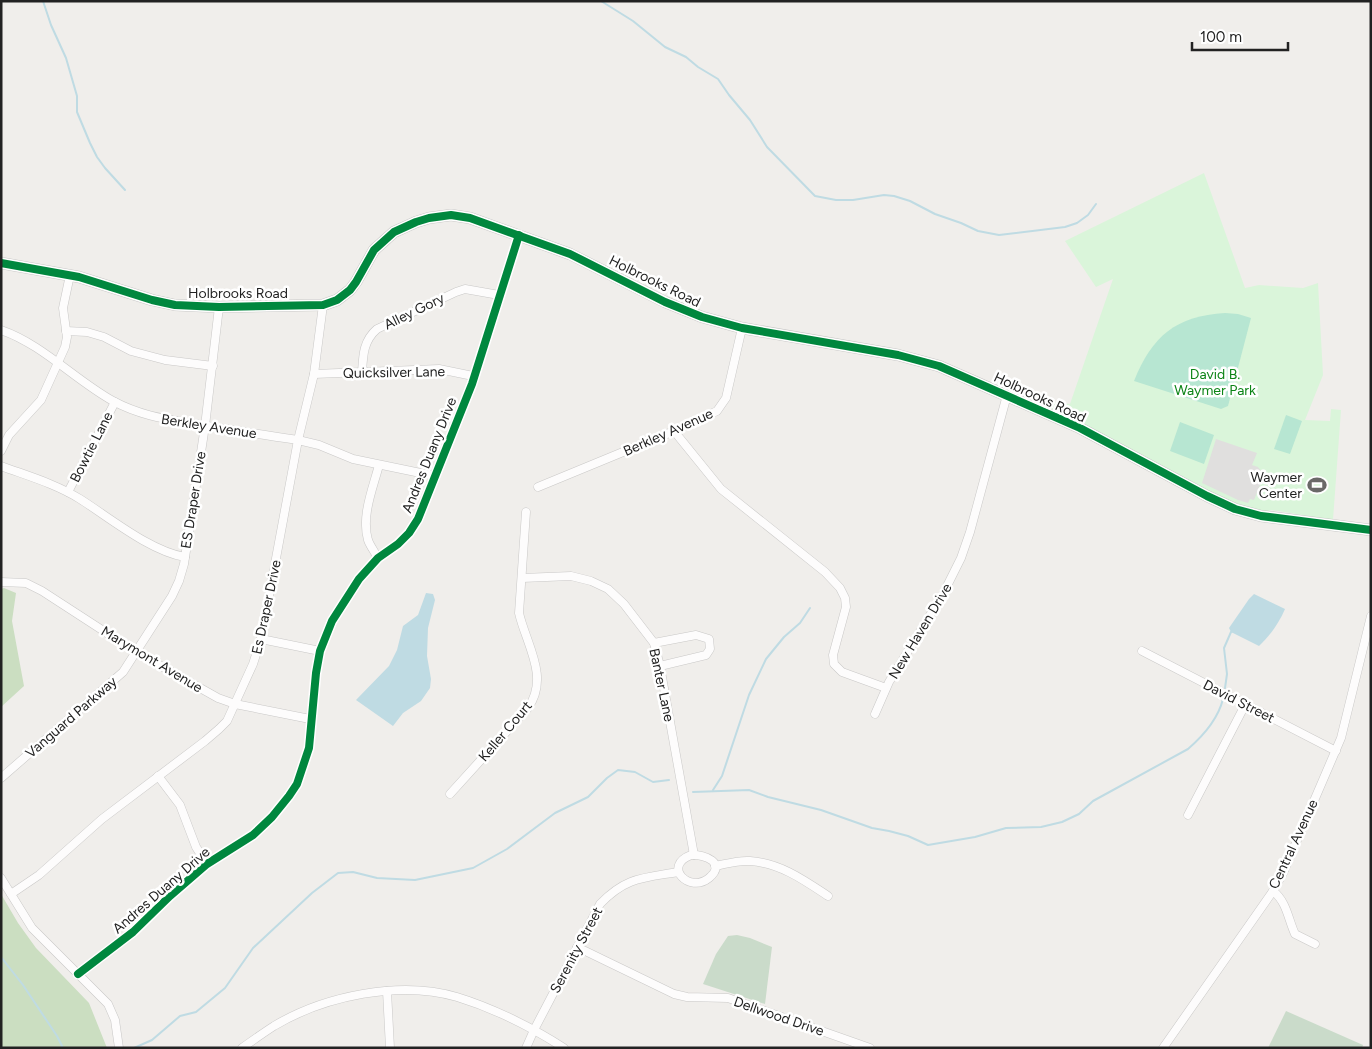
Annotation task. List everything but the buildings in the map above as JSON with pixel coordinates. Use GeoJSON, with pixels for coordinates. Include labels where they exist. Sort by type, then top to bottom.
{"type":"FeatureCollection","features":[{"type":"Feature","properties":{"kind":"street","name":"Holbrooks Road"},"geometry":{"type":"LineString","coordinates":[[1,264],[70,275],[163,302],[188,306],[323,304],[337,300],[350,290],[368,260],[382,242],[394,232],[416,222],[439,216],[459,216],[519,235],[585,261],[679,309],[702,317],[742,328],[922,361],[969,378],[1083,430],[1235,509],[1261,516],[1371,530]]}},
{"type":"Feature","properties":{"kind":"street","name":"Andres Duany Drive"},"geometry":{"type":"LineString","coordinates":[[78,974],[133,932],[207,864],[252,835],[272,817],[289,796],[300,778],[309,748],[310,719],[320,651],[332,622],[344,601],[378,558],[398,544],[409,533],[418,519],[472,384],[519,235]]}},
{"type":"Feature","properties":{"kind":"street"},"geometry":{"type":"LineString","coordinates":[[1,451],[9,435],[41,400],[65,347],[66,331],[63,308],[70,275]]}},
{"type":"Feature","properties":{"kind":"street","name":"Alley Gory"},"geometry":{"type":"LineString","coordinates":[[362,373],[366,344],[371,334],[377,329],[465,289],[499,295]]}},
{"type":"Feature","properties":{"kind":"street","name":"Es Draper Drive"},"geometry":{"type":"LineString","coordinates":[[12,894],[39,875],[102,819],[220,729],[227,721],[253,664],[261,639],[298,440],[314,374],[323,304]]}},
{"type":"Feature","properties":{"kind":"street","name":"ES Draper Drive"},"geometry":{"type":"LineString","coordinates":[[136,652],[179,582],[185,557],[205,426],[219,307]]}},
{"type":"Feature","properties":{"kind":"street","name":"Berkley Avenue"},"geometry":{"type":"LineString","coordinates":[[538,487],[711,415],[722,405],[730,384],[742,328]]}},
{"type":"Feature","properties":{"kind":"street","name":"Berkley Avenue"},"geometry":{"type":"LineString","coordinates":[[1,330],[19,338],[58,362],[114,402],[143,415],[298,440],[319,445],[353,459],[435,476]]}},
{"type":"Feature","properties":{"kind":"street"},"geometry":{"type":"LineString","coordinates":[[66,331],[87,332],[131,351],[165,360],[213,366]]}},
{"type":"Feature","properties":{"kind":"street","name":"Quicksilver Lane"},"geometry":{"type":"LineString","coordinates":[[314,374],[439,369],[473,376]]}},
{"type":"Feature","properties":{"kind":"street","name":"New Haven Drive"},"geometry":{"type":"LineString","coordinates":[[674,431],[721,489],[825,572],[840,588],[845,598],[846,607],[833,655],[834,664],[842,672],[886,688],[943,594],[961,558],[1007,395]]}},
{"type":"Feature","properties":{"kind":"street","name":"Bowtie Lane"},"geometry":{"type":"LineString","coordinates":[[68,492],[114,402]]}},
{"type":"Feature","properties":{"kind":"street"},"geometry":{"type":"LineString","coordinates":[[378,558],[368,541],[366,524],[367,511],[379,465]]}},
{"type":"Feature","properties":{"kind":"street"},"geometry":{"type":"LineString","coordinates":[[1,466],[68,492],[117,524],[162,550],[185,557]]}},
{"type":"Feature","properties":{"kind":"street","name":"Keller Court"},"geometry":{"type":"LineString","coordinates":[[450,794],[510,730],[532,703],[538,683],[537,667],[522,626],[519,612],[526,512]]}},
{"type":"Feature","properties":{"kind":"street","name":"Banter Lane"},"geometry":{"type":"LineString","coordinates":[[522,578],[572,576],[591,581],[608,589],[624,604],[654,643],[660,666],[694,855]]}},
{"type":"Feature","properties":{"kind":"street","name":"Marymont Avenue"},"geometry":{"type":"LineString","coordinates":[[1,582],[26,584],[42,591],[136,652],[218,698],[235,704],[310,719]]}},
{"type":"Feature","properties":{"kind":"street","name":"Central Avenue"},"geometry":{"type":"LineString","coordinates":[[1163,1048],[1273,891],[1283,873],[1336,751],[1345,725],[1371,616]]}},
{"type":"Feature","properties":{"kind":"street"},"geometry":{"type":"LineString","coordinates":[[654,643],[696,635],[709,638],[710,649],[706,655],[660,666]]}},
{"type":"Feature","properties":{"kind":"street"},"geometry":{"type":"LineString","coordinates":[[261,639],[320,651]]}},
{"type":"Feature","properties":{"kind":"street","name":"David Street"},"geometry":{"type":"LineString","coordinates":[[1142,651],[1336,751]]}},
{"type":"Feature","properties":{"kind":"street","name":"Vanguard Parkway"},"geometry":{"type":"LineString","coordinates":[[1,778],[123,672],[136,652]]}},
{"type":"Feature","properties":{"kind":"street"},"geometry":{"type":"LineString","coordinates":[[875,714],[886,688]]}},
{"type":"Feature","properties":{"kind":"street"},"geometry":{"type":"LineString","coordinates":[[1188,815],[1245,705]]}},
{"type":"Feature","properties":{"kind":"street"},"geometry":{"type":"LineString","coordinates":[[158,776],[180,805],[196,848],[207,864]]}},
{"type":"Feature","properties":{"kind":"street"},"geometry":{"type":"LineString","coordinates":[[699,854],[709,857],[715,866],[713,874],[700,882],[688,882],[678,872],[682,860],[699,854]]}},
{"type":"Feature","properties":{"kind":"street"},"geometry":{"type":"LineString","coordinates":[[715,866],[749,861],[762,863],[797,875],[828,896]]}},
{"type":"Feature","properties":{"kind":"street","name":"Serenity Street"},"geometry":{"type":"LineString","coordinates":[[526,1048],[600,904],[612,891],[636,879],[678,872]]}},
{"type":"Feature","properties":{"kind":"street"},"geometry":{"type":"LineString","coordinates":[[1,878],[32,928],[108,1004],[115,1020],[119,1048]]}},
{"type":"Feature","properties":{"kind":"street"},"geometry":{"type":"LineString","coordinates":[[1273,891],[1286,908],[1296,934],[1315,944]]}},
{"type":"Feature","properties":{"kind":"street","name":"Dellwood Drive"},"geometry":{"type":"LineString","coordinates":[[577,947],[674,994],[688,997],[728,998],[870,1048]]}},
{"type":"Feature","properties":{"kind":"street"},"geometry":{"type":"LineString","coordinates":[[387,991],[390,1048]]}},
{"type":"Feature","properties":{"kind":"street"},"geometry":{"type":"LineString","coordinates":[[242,1048],[274,1026],[320,1005],[369,993],[387,991],[429,992],[457,997],[485,1007],[534,1030],[564,1048]]}},
{"type":"Feature","properties":{"kind":"green space","name":"David B. Waymer Park"},"geometry":{"type":"Polygon","coordinates":[[[1204,173],[1245,288],[1259,285],[1303,288],[1318,283],[1323,375],[1305,420],[1330,421],[1331,409],[1341,410],[1333,520],[1272,510],[1264,512],[1234,504],[1114,440],[1030,400],[1070,404],[1113,279],[1096,287],[1065,241],[1204,173]]]}},
{"type":"Feature","properties":{"kind":"green space"},"geometry":{"type":"Polygon","coordinates":[[[1225,313],[1251,318],[1228,406],[1221,409],[1134,381],[1149,352],[1168,331],[1179,324],[1193,319],[1225,313]]]}},
{"type":"Feature","properties":{"kind":"green space"},"geometry":{"type":"Polygon","coordinates":[[[1286,415],[1302,421],[1290,454],[1274,449],[1286,415]]]}},
{"type":"Feature","properties":{"kind":"green space"},"geometry":{"type":"Polygon","coordinates":[[[1180,422],[1214,435],[1204,464],[1170,451],[1180,422]]]}},
{"type":"Feature","properties":{"kind":"green space"},"geometry":{"type":"Polygon","coordinates":[[[4,588],[16,593],[12,621],[24,686],[1,707],[1,589],[4,588]]]}},
{"type":"Feature","properties":{"kind":"green space"},"geometry":{"type":"Polygon","coordinates":[[[1,894],[18,923],[36,948],[89,1003],[107,1048],[1,1048],[1,894]]]}},
{"type":"Feature","properties":{"kind":"green space"},"geometry":{"type":"Polygon","coordinates":[[[737,935],[772,947],[765,1004],[703,984],[716,954],[728,936],[737,935]]]}},
{"type":"Feature","properties":{"kind":"green space"},"geometry":{"type":"Polygon","coordinates":[[[1286,1011],[1363,1045],[1362,1048],[1268,1048],[1286,1011]]]}},
{"type":"Feature","properties":{"kind":"shaded area"},"geometry":{"type":"Polygon","coordinates":[[[1216,439],[1257,453],[1252,465],[1258,467],[1264,475],[1254,500],[1250,499],[1248,503],[1238,500],[1202,483],[1216,439]]]}},
{"type":"Feature","properties":{"kind":"water"},"geometry":{"type":"Polygon","coordinates":[[[426,593],[433,594],[435,600],[428,628],[427,656],[431,679],[430,688],[421,701],[403,713],[393,726],[356,700],[389,666],[397,650],[403,626],[418,615],[426,593]]]}},
{"type":"Feature","properties":{"kind":"water"},"geometry":{"type":"Polygon","coordinates":[[[1254,594],[1285,609],[1274,629],[1259,646],[1231,632],[1229,628],[1254,594]]]}},
{"type":"Feature","properties":{"kind":"waterway"},"geometry":{"type":"LineString","coordinates":[[43,1],[51,25],[66,58],[77,96],[77,112],[90,143],[105,168],[125,190]]}},
{"type":"Feature","properties":{"kind":"waterway"},"geometry":{"type":"LineString","coordinates":[[601,1],[633,21],[665,47],[686,57],[718,79],[750,120],[767,147],[815,196],[836,200],[853,200],[884,195],[894,196],[910,201],[935,214],[978,231],[999,235],[1065,227],[1077,223],[1088,215],[1096,204]]}},
{"type":"Feature","properties":{"kind":"waterway"},"geometry":{"type":"LineString","coordinates":[[713,790],[722,776],[749,695],[766,659],[784,637],[800,623],[810,608]]}},
{"type":"Feature","properties":{"kind":"waterway"},"geometry":{"type":"LineString","coordinates":[[1225,688],[1227,674],[1224,648],[1233,631]]}},
{"type":"Feature","properties":{"kind":"waterway"},"geometry":{"type":"LineString","coordinates":[[693,792],[749,790],[768,797],[821,810],[872,828],[908,836],[928,845],[975,837],[1006,828],[1041,827],[1062,822],[1079,814],[1093,801],[1188,749],[1209,727],[1218,713],[1223,699]]}},
{"type":"Feature","properties":{"kind":"waterway"},"geometry":{"type":"LineString","coordinates":[[134,1048],[152,1040],[180,1016],[196,1012],[225,988],[253,948],[312,893],[338,873],[353,872],[377,878],[415,880],[473,868],[507,849],[555,813],[588,797],[618,770],[635,772],[653,782],[669,780]]}},
{"type":"Feature","properties":{"kind":"waterway"},"geometry":{"type":"LineString","coordinates":[[1,957],[23,985],[63,1048]]}},
{"type":"Feature","properties":{"kind":"cycle path"},"geometry":{"type":"LineString","coordinates":[[1,263],[79,277],[152,300],[175,305],[219,307],[323,305],[337,300],[350,290],[374,250],[394,232],[429,218],[451,215],[470,218],[570,254],[665,302],[702,317],[742,328],[898,355],[939,366],[1078,427],[1235,509],[1261,516],[1371,530]]}},
{"type":"Feature","properties":{"kind":"cycle path"},"geometry":{"type":"LineString","coordinates":[[78,974],[133,932],[207,864],[253,835],[272,817],[297,784],[309,748],[320,651],[332,621],[359,579],[378,558],[398,544],[409,533],[418,519],[472,384],[519,235]]}},
{"type":"Feature","properties":{"kind":"place","name":"Waymer Center"},"geometry":{"type":"Point","coordinates":[1317,485]}}]}
